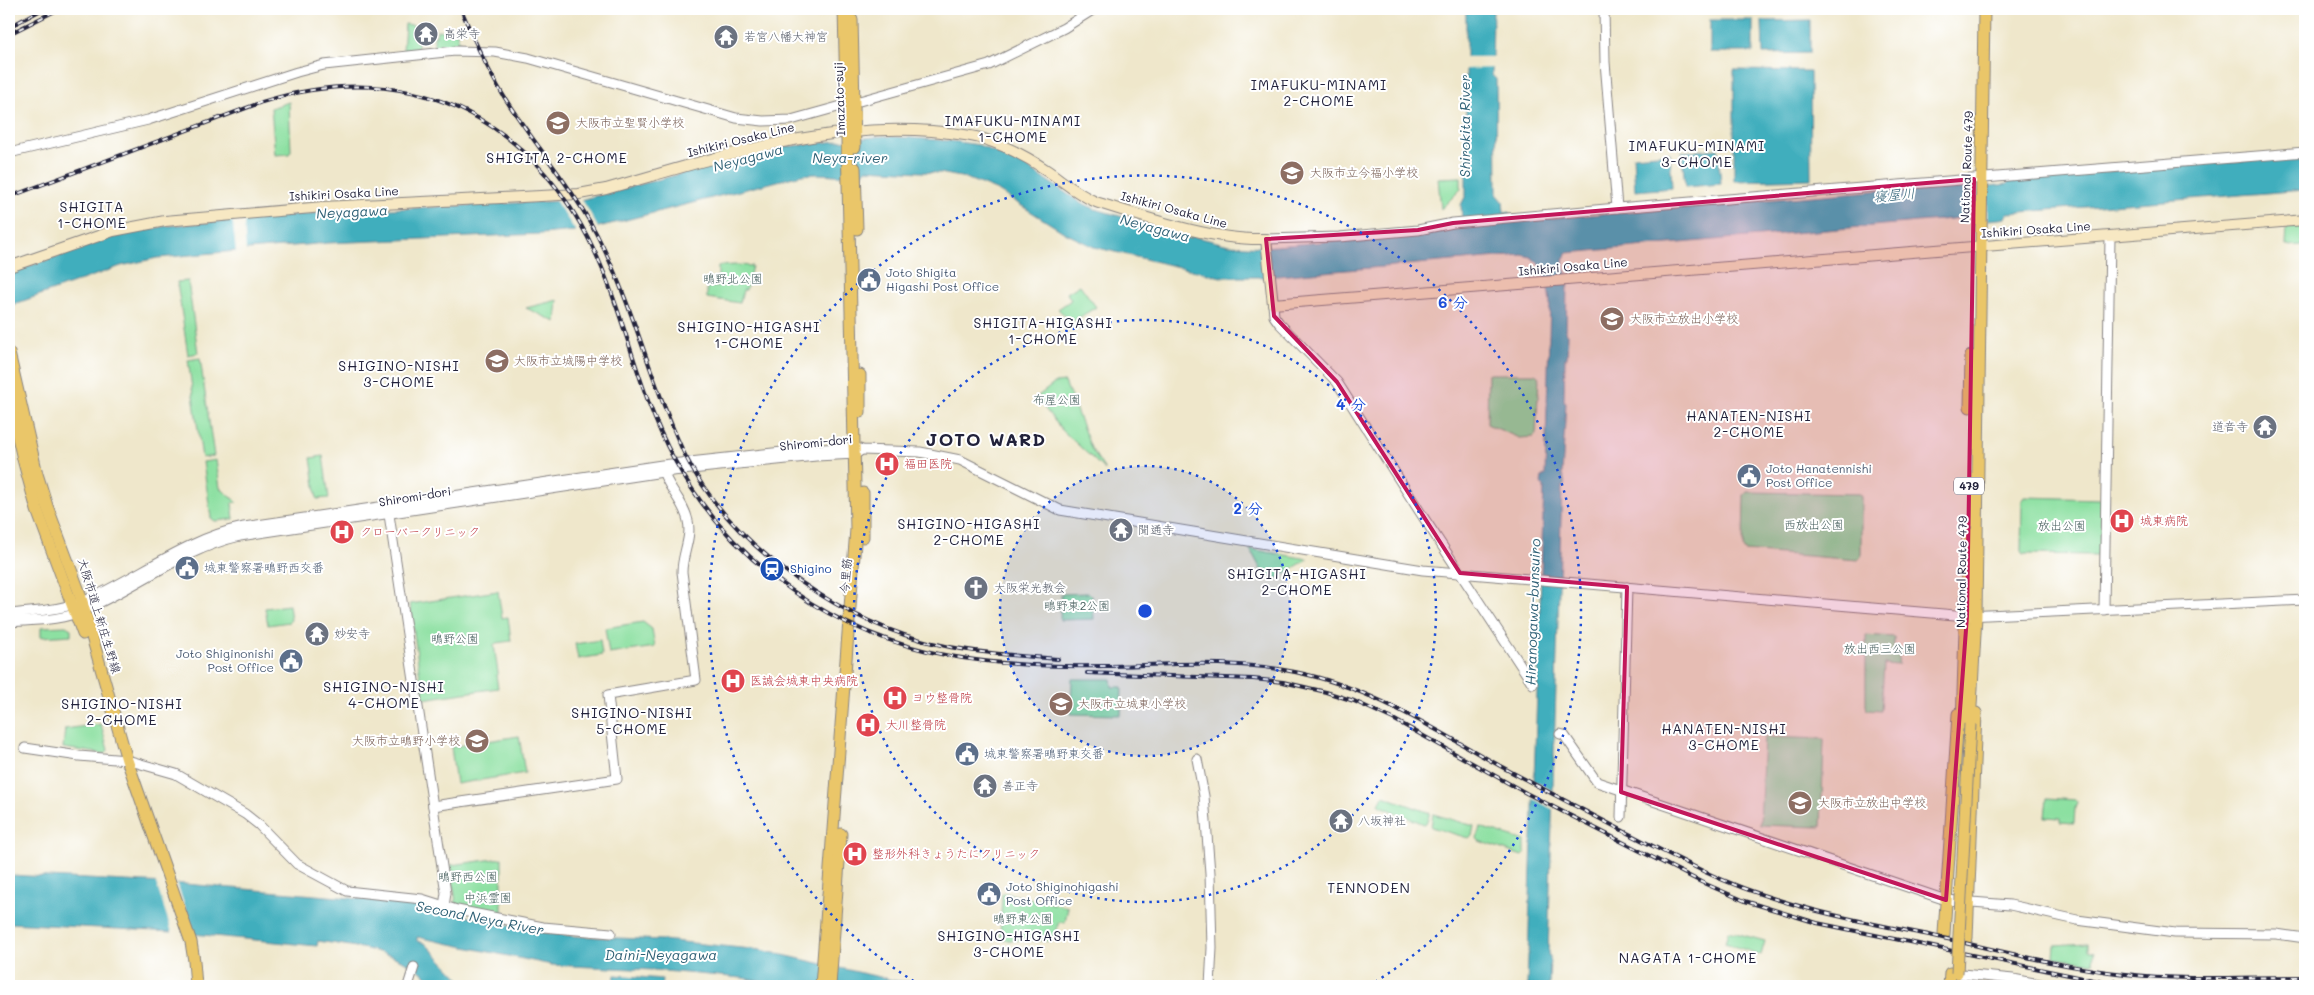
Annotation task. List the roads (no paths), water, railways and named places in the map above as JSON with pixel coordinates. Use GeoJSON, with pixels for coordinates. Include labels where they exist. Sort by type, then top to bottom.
{"type":"FeatureCollection","features":[{"type":"Feature","properties":{"kind":"main road"},"geometry":{"type":"LineString","coordinates":[[844,9],[850,105]]}},
{"type":"Feature","properties":{"kind":"main road","name":"Imazato-suji"},"geometry":{"type":"LineString","coordinates":[[851,9],[850,105],[852,189]]}},
{"type":"Feature","properties":{"kind":"main road","name":"National Route 479"},"geometry":{"type":"LineString","coordinates":[[1977,9],[1978,181]]}},
{"type":"Feature","properties":{"kind":"main road","name":"National Route 479"},"geometry":{"type":"LineString","coordinates":[[1957,986],[1954,973],[1966,724],[1973,667],[1971,616],[1976,225],[1984,9]]}},
{"type":"Feature","properties":{"kind":"main road","name":"Ishikiri Osaka Line"},"geometry":{"type":"LineString","coordinates":[[9,267],[104,234],[152,223],[323,207],[579,194],[606,189],[777,142],[913,130],[978,137],[1000,145],[1037,164],[1078,193],[1096,202],[1216,236],[1266,242]]}},
{"type":"Feature","properties":{"kind":"main road","name":"今里筋"},"geometry":{"type":"LineString","coordinates":[[827,963],[864,529],[857,450],[852,189]]}},
{"type":"Feature","properties":{"kind":"main road","name":"Ishikiri Osaka Line"},"geometry":{"type":"LineString","coordinates":[[1273,304],[2305,220]]}},
{"type":"Feature","properties":{"kind":"main road"},"geometry":{"type":"LineString","coordinates":[[1266,242],[1273,304]]}},
{"type":"Feature","properties":{"kind":"main road","name":"大阪市道上新庄生野線"},"geometry":{"type":"LineString","coordinates":[[9,353],[12,397],[23,459],[37,510],[78,608],[123,760],[191,964],[196,986]]}},
{"type":"Feature","properties":{"kind":"main road","name":"National Route 479"},"geometry":{"type":"LineString","coordinates":[[1966,724],[1963,684],[1971,616]]}},
{"type":"Feature","properties":{"kind":"main road"},"geometry":{"type":"LineString","coordinates":[[1967,938],[1976,724],[1976,681],[1973,667]]}},
{"type":"Feature","properties":{"kind":"main road"},"geometry":{"type":"LineString","coordinates":[[1944,934],[1956,722],[1963,684]]}},
{"type":"Feature","properties":{"kind":"main road"},"geometry":{"type":"LineString","coordinates":[[822,986],[827,963]]}},
{"type":"Feature","properties":{"kind":"main road"},"geometry":{"type":"LineString","coordinates":[[827,963],[830,986]]}},
{"type":"Feature","properties":{"kind":"main road","name":"大阪市道上新庄生野線"},"geometry":{"type":"LineString","coordinates":[[188,986],[191,964]]}},
{"type":"Feature","properties":{"kind":"main road","name":"National Route 479"},"geometry":{"type":"LineString","coordinates":[[1949,986],[1954,973]]}},
{"type":"Feature","properties":{"kind":"street"},"geometry":{"type":"LineString","coordinates":[[9,153],[148,120],[324,65],[455,51],[496,52],[528,58],[726,116],[748,120],[791,120],[988,65],[1053,34],[1094,9]]}},
{"type":"Feature","properties":{"kind":"street"},"geometry":{"type":"LineString","coordinates":[[1604,9],[1605,62],[1617,208]]}},
{"type":"Feature","properties":{"kind":"street"},"geometry":{"type":"LineString","coordinates":[[1266,242],[1422,230],[1454,223],[1617,208],[1978,181],[2305,152]]}},
{"type":"Feature","properties":{"kind":"street"},"geometry":{"type":"LineString","coordinates":[[2104,610],[2110,237]]}},
{"type":"Feature","properties":{"kind":"street"},"geometry":{"type":"LineString","coordinates":[[1273,304],[1274,316],[1338,382],[1533,684]]}},
{"type":"Feature","properties":{"kind":"street","name":"Shiromi-dori"},"geometry":{"type":"LineString","coordinates":[[9,622],[62,617],[190,545],[218,533],[244,527],[388,510],[663,469],[816,456],[857,450],[920,452],[960,460],[1060,510],[1393,566],[1460,573],[1971,616],[2305,600]]}},
{"type":"Feature","properties":{"kind":"street"},"geometry":{"type":"LineString","coordinates":[[433,806],[617,779],[608,695],[696,680],[682,572],[682,558],[688,536],[688,520],[684,509],[665,480],[663,469]]}},
{"type":"Feature","properties":{"kind":"street"},"geometry":{"type":"LineString","coordinates":[[388,510],[446,896],[444,906]]}},
{"type":"Feature","properties":{"kind":"street"},"geometry":{"type":"LineString","coordinates":[[1621,817],[1627,587]]}},
{"type":"Feature","properties":{"kind":"street","name":"Shiromi-dori"},"geometry":{"type":"LineString","coordinates":[[9,614],[78,608]]}},
{"type":"Feature","properties":{"kind":"street"},"geometry":{"type":"LineString","coordinates":[[1560,734],[1564,735],[1597,782],[1621,792],[1946,900],[2010,905],[2077,920],[2174,933],[2276,934],[2305,938]]}},
{"type":"Feature","properties":{"kind":"street"},"geometry":{"type":"LineString","coordinates":[[25,748],[123,760],[163,769],[187,779],[260,825],[298,864],[347,891],[418,898],[444,906],[543,927],[611,933]]}},
{"type":"Feature","properties":{"kind":"street"},"geometry":{"type":"LineString","coordinates":[[1197,759],[1204,796],[1210,873],[1212,948],[1210,986]]}},
{"type":"Feature","properties":{"kind":"street"},"geometry":{"type":"LineString","coordinates":[[408,986],[414,967]]}},
{"type":"Feature","properties":{"kind":"street"},"geometry":{"type":"LineString","coordinates":[[1954,973],[2013,979],[2050,986]]}},
{"type":"Feature","properties":{"kind":"water"},"geometry":{"type":"Polygon","coordinates":[[[1466,9],[1493,9],[1492,75],[1496,79],[1497,194],[1503,201],[1504,212],[1509,212],[1511,217],[1542,219],[1955,184],[1987,183],[1989,186],[2008,184],[2008,181],[2019,178],[2305,156],[2305,190],[2008,213],[2005,218],[1999,219],[1963,222],[1962,218],[1567,253],[1563,260],[1569,287],[1567,287],[1566,332],[1568,334],[1567,358],[1565,358],[1564,401],[1566,402],[1562,476],[1565,486],[1562,486],[1548,955],[1550,956],[1549,986],[1527,986],[1544,486],[1541,484],[1542,476],[1545,476],[1550,302],[1542,267],[1531,257],[1522,255],[1265,277],[1221,277],[1094,247],[1065,233],[998,191],[966,178],[940,173],[866,169],[861,176],[801,175],[587,230],[541,234],[327,243],[157,258],[121,266],[9,306],[9,273],[113,237],[166,226],[328,212],[580,200],[784,147],[884,136],[979,145],[1025,166],[1078,201],[1095,209],[1229,245],[1265,247],[1445,231],[1456,227],[1462,218],[1461,205],[1466,195],[1466,9]]]}},
{"type":"Feature","properties":{"kind":"water"},"geometry":{"type":"Polygon","coordinates":[[[1710,20],[1753,20],[1753,52],[1710,52],[1710,20]]]}},
{"type":"Feature","properties":{"kind":"water"},"geometry":{"type":"Polygon","coordinates":[[[1810,20],[1810,53],[1763,54],[1762,21],[1810,20]]]}},
{"type":"Feature","properties":{"kind":"water"},"geometry":{"type":"Polygon","coordinates":[[[1734,70],[1810,71],[1811,179],[1734,181],[1734,70]]]}},
{"type":"Feature","properties":{"kind":"water"},"geometry":{"type":"Polygon","coordinates":[[[1718,149],[1721,184],[1685,187],[1682,152],[1718,149]]]}},
{"type":"Feature","properties":{"kind":"water"},"geometry":{"type":"Polygon","coordinates":[[[1670,153],[1672,188],[1635,191],[1633,156],[1670,153]]]}},
{"type":"Feature","properties":{"kind":"water","name":"Daini-Neyagawa"},"geometry":{"type":"Polygon","coordinates":[[[9,875],[185,884],[421,904],[451,913],[539,932],[573,936],[663,940],[761,950],[897,981],[1035,986],[785,986],[742,978],[653,970],[552,965],[417,937],[417,941],[425,943],[467,986],[437,986],[425,974],[397,958],[367,949],[318,941],[317,946],[172,932],[9,923],[9,875]]]}},
{"type":"Feature","properties":{"kind":"water"},"geometry":{"type":"Polygon","coordinates":[[[615,975],[662,979],[661,986],[614,986],[615,975]]]}},
{"type":"Feature","properties":{"kind":"railway"},"geometry":{"type":"LineString","coordinates":[[9,27],[43,9]]}},
{"type":"Feature","properties":{"kind":"railway"},"geometry":{"type":"LineString","coordinates":[[9,34],[59,9]]}},
{"type":"Feature","properties":{"kind":"railway"},"geometry":{"type":"LineString","coordinates":[[461,9],[483,59],[503,95],[571,191],[602,245],[614,270],[662,402],[684,453],[703,485],[726,515],[753,544],[784,570],[817,593],[851,612],[886,628],[921,640],[955,648],[1058,659]]}},
{"type":"Feature","properties":{"kind":"railway"},"geometry":{"type":"LineString","coordinates":[[9,197],[262,102],[318,89],[372,87],[421,95],[467,112],[509,139],[545,174],[576,217],[602,268],[652,413],[674,459],[694,492],[731,538],[759,565],[812,604],[850,625],[930,652],[972,660],[1059,666],[1224,664],[1248,665],[1295,672],[1350,688],[1402,711],[1552,794],[1705,872],[1785,902],[1869,923],[2100,971],[2170,977],[2305,977]]}},
{"type":"Feature","properties":{"kind":"railway"},"geometry":{"type":"LineString","coordinates":[[1087,673],[1253,679],[1283,682],[1326,692],[1354,701],[1393,719],[1526,793],[1701,882],[1745,901],[1817,923],[2122,986]]}},
{"type":"Feature","properties":{"kind":"railway"},"geometry":{"type":"LineString","coordinates":[[2116,981],[2143,986]]}},
{"type":"Feature","properties":{"kind":"railway"},"geometry":{"type":"LineString","coordinates":[[2176,984],[2209,986]]}},
{"type":"Feature","properties":{"kind":"place","name":"高栄寺"},"geometry":{"type":"Point","coordinates":[426,34]}},
{"type":"Feature","properties":{"kind":"place","name":"若宮八幡大神宮"},"geometry":{"type":"Point","coordinates":[726,37]}},
{"type":"Feature","properties":{"kind":"place","name":"大阪市立聖賢小学校"},"geometry":{"type":"Point","coordinates":[558,123]}},
{"type":"Feature","properties":{"kind":"place","name":"大阪市立今福小学校"},"geometry":{"type":"Point","coordinates":[1292,173]}},
{"type":"Feature","properties":{"kind":"place","name":"Joto Shigita Higashi Post Office"},"geometry":{"type":"Point","coordinates":[869,280]}},
{"type":"Feature","properties":{"kind":"place","name":"大阪市立放出小学校"},"geometry":{"type":"Point","coordinates":[1612,319]}},
{"type":"Feature","properties":{"kind":"place","name":"大阪市立城陽中学校"},"geometry":{"type":"Point","coordinates":[497,361]}},
{"type":"Feature","properties":{"kind":"place","name":"道音寺"},"geometry":{"type":"Point","coordinates":[2265,427]}},
{"type":"Feature","properties":{"kind":"place","name":"福田医院"},"geometry":{"type":"Point","coordinates":[887,464]}},
{"type":"Feature","properties":{"kind":"place","name":"Joto Hanatennishi Post Office"},"geometry":{"type":"Point","coordinates":[1749,476]}},
{"type":"Feature","properties":{"kind":"place","name":"城東病院"},"geometry":{"type":"Point","coordinates":[2122,521]}},
{"type":"Feature","properties":{"kind":"place","name":"聞通寺"},"geometry":{"type":"Point","coordinates":[1121,530]}},
{"type":"Feature","properties":{"kind":"place","name":"クローバークリニック"},"geometry":{"type":"Point","coordinates":[342,532]}},
{"type":"Feature","properties":{"kind":"place","name":"城東警察署鴫野西交番"},"geometry":{"type":"Point","coordinates":[187,568]}},
{"type":"Feature","properties":{"kind":"place","name":"Shigino"},"geometry":{"type":"Point","coordinates":[772,569]}},
{"type":"Feature","properties":{"kind":"place","name":"大阪栄光教会"},"geometry":{"type":"Point","coordinates":[976,588]}},
{"type":"Feature","properties":{"kind":"place","name":"妙安寺"},"geometry":{"type":"Point","coordinates":[317,634]}},
{"type":"Feature","properties":{"kind":"place","name":"Joto Shiginonishi Post Office"},"geometry":{"type":"Point","coordinates":[291,661]}},
{"type":"Feature","properties":{"kind":"place","name":"医誠会城東中央病院"},"geometry":{"type":"Point","coordinates":[733,681]}},
{"type":"Feature","properties":{"kind":"place","name":"ヨウ整骨院"},"geometry":{"type":"Point","coordinates":[895,698]}},
{"type":"Feature","properties":{"kind":"place","name":"大阪市立城東小学校"},"geometry":{"type":"Point","coordinates":[1061,704]}},
{"type":"Feature","properties":{"kind":"place","name":"大川整骨院"},"geometry":{"type":"Point","coordinates":[868,725]}},
{"type":"Feature","properties":{"kind":"place","name":"大阪市立鴫野小学校"},"geometry":{"type":"Point","coordinates":[477,741]}},
{"type":"Feature","properties":{"kind":"place","name":"城東警察署鴫野東交番"},"geometry":{"type":"Point","coordinates":[967,754]}},
{"type":"Feature","properties":{"kind":"place","name":"善正寺"},"geometry":{"type":"Point","coordinates":[985,786]}},
{"type":"Feature","properties":{"kind":"place","name":"大阪市立放出中学校"},"geometry":{"type":"Point","coordinates":[1800,803]}},
{"type":"Feature","properties":{"kind":"place","name":"八坂神社"},"geometry":{"type":"Point","coordinates":[1341,821]}},
{"type":"Feature","properties":{"kind":"place","name":"整形外科きょうたにクリニック"},"geometry":{"type":"Point","coordinates":[855,854]}},
{"type":"Feature","properties":{"kind":"place","name":"Joto Shiginohigashi Post Office"},"geometry":{"type":"Point","coordinates":[989,894]}},
{"type":"Feature","properties":{"kind":"district","name":"IMAFUKU-MINAMI 2-CHOME"},"geometry":{"type":"Point","coordinates":[1319,94]}},
{"type":"Feature","properties":{"kind":"district","name":"IMAFUKU-MINAMI 1-CHOME"},"geometry":{"type":"Point","coordinates":[1013,130]}},
{"type":"Feature","properties":{"kind":"district","name":"IMAFUKU-MINAMI 3-CHOME"},"geometry":{"type":"Point","coordinates":[1697,154]}},
{"type":"Feature","properties":{"kind":"district","name":"SHIGITA 2-CHOME"},"geometry":{"type":"Point","coordinates":[557,158]}},
{"type":"Feature","properties":{"kind":"district","name":"SHIGITA 1-CHOME"},"geometry":{"type":"Point","coordinates":[92,216]}},
{"type":"Feature","properties":{"kind":"district","name":"SHIGITA-HIGASHI 1-CHOME"},"geometry":{"type":"Point","coordinates":[1043,332]}},
{"type":"Feature","properties":{"kind":"district","name":"SHIGINO-HIGASHI 1-CHOME"},"geometry":{"type":"Point","coordinates":[749,336]}},
{"type":"Feature","properties":{"kind":"district","name":"SHIGINO-NISHI 3-CHOME"},"geometry":{"type":"Point","coordinates":[399,374]}},
{"type":"Feature","properties":{"kind":"district","name":"HANATEN-NISHI 2-CHOME"},"geometry":{"type":"Point","coordinates":[1749,424]}},
{"type":"Feature","properties":{"kind":"district","name":"JOTO WARD"},"geometry":{"type":"Point","coordinates":[986,440]}},
{"type":"Feature","properties":{"kind":"district","name":"SHIGINO-HIGASHI 2-CHOME"},"geometry":{"type":"Point","coordinates":[969,532]}},
{"type":"Feature","properties":{"kind":"district","name":"SHIGITA-HIGASHI 2-CHOME"},"geometry":{"type":"Point","coordinates":[1297,582]}},
{"type":"Feature","properties":{"kind":"district","name":"SHIGINO-NISHI 4-CHOME"},"geometry":{"type":"Point","coordinates":[384,696]}},
{"type":"Feature","properties":{"kind":"district","name":"SHIGINO-NISHI 2-CHOME"},"geometry":{"type":"Point","coordinates":[122,712]}},
{"type":"Feature","properties":{"kind":"district","name":"SHIGINO-NISHI 5-CHOME"},"geometry":{"type":"Point","coordinates":[632,722]}},
{"type":"Feature","properties":{"kind":"district","name":"HANATEN-NISHI 3-CHOME"},"geometry":{"type":"Point","coordinates":[1724,738]}},
{"type":"Feature","properties":{"kind":"district","name":"TENNODEN"},"geometry":{"type":"Point","coordinates":[1369,888]}},
{"type":"Feature","properties":{"kind":"district","name":"SHIGINO-HIGASHI 3-CHOME"},"geometry":{"type":"Point","coordinates":[1009,944]}},
{"type":"Feature","properties":{"kind":"district","name":"NAGATA 1-CHOME"},"geometry":{"type":"Point","coordinates":[1688,958]}},
{"type":"Feature","properties":{"kind":"water label","name":"Shirokita River"},"geometry":{"type":"Point","coordinates":[1465,126]}},
{"type":"Feature","properties":{"kind":"water label","name":"Neyagawa"},"geometry":{"type":"Point","coordinates":[748,158]}},
{"type":"Feature","properties":{"kind":"water label","name":"Neya-river"},"geometry":{"type":"Point","coordinates":[850,158]}},
{"type":"Feature","properties":{"kind":"water label","name":"寝屋川"},"geometry":{"type":"Point","coordinates":[1894,195]}},
{"type":"Feature","properties":{"kind":"water label","name":"Neyagawa"},"geometry":{"type":"Point","coordinates":[352,212]}},
{"type":"Feature","properties":{"kind":"water label","name":"Neyagawa"},"geometry":{"type":"Point","coordinates":[1155,228]}},
{"type":"Feature","properties":{"kind":"water label","name":"Hiranogawa-bunsuiro"},"geometry":{"type":"Point","coordinates":[1533,612]}},
{"type":"Feature","properties":{"kind":"water label","name":"Second Neya River"},"geometry":{"type":"Point","coordinates":[480,918]}},
{"type":"Feature","properties":{"kind":"park label","name":"鴫野北公園"},"geometry":{"type":"Point","coordinates":[733,279]}},
{"type":"Feature","properties":{"kind":"park label","name":"布屋公園"},"geometry":{"type":"Point","coordinates":[1057,400]}},
{"type":"Feature","properties":{"kind":"park label","name":"西放出公園"},"geometry":{"type":"Point","coordinates":[1814,525]}},
{"type":"Feature","properties":{"kind":"park label","name":"放出公園"},"geometry":{"type":"Point","coordinates":[2062,526]}},
{"type":"Feature","properties":{"kind":"park label","name":"鴫野東2公園"},"geometry":{"type":"Point","coordinates":[1077,606]}},
{"type":"Feature","properties":{"kind":"park label","name":"鴫野公園"},"geometry":{"type":"Point","coordinates":[455,639]}},
{"type":"Feature","properties":{"kind":"park label","name":"放出西三公園"},"geometry":{"type":"Point","coordinates":[1880,649]}},
{"type":"Feature","properties":{"kind":"park label","name":"鴫野西公園"},"geometry":{"type":"Point","coordinates":[468,877]}},
{"type":"Feature","properties":{"kind":"park label","name":"中浜霊園"},"geometry":{"type":"Point","coordinates":[488,898]}},
{"type":"Feature","properties":{"kind":"park label","name":"鴫野東公園"},"geometry":{"type":"Point","coordinates":[1023,919]}}]}
